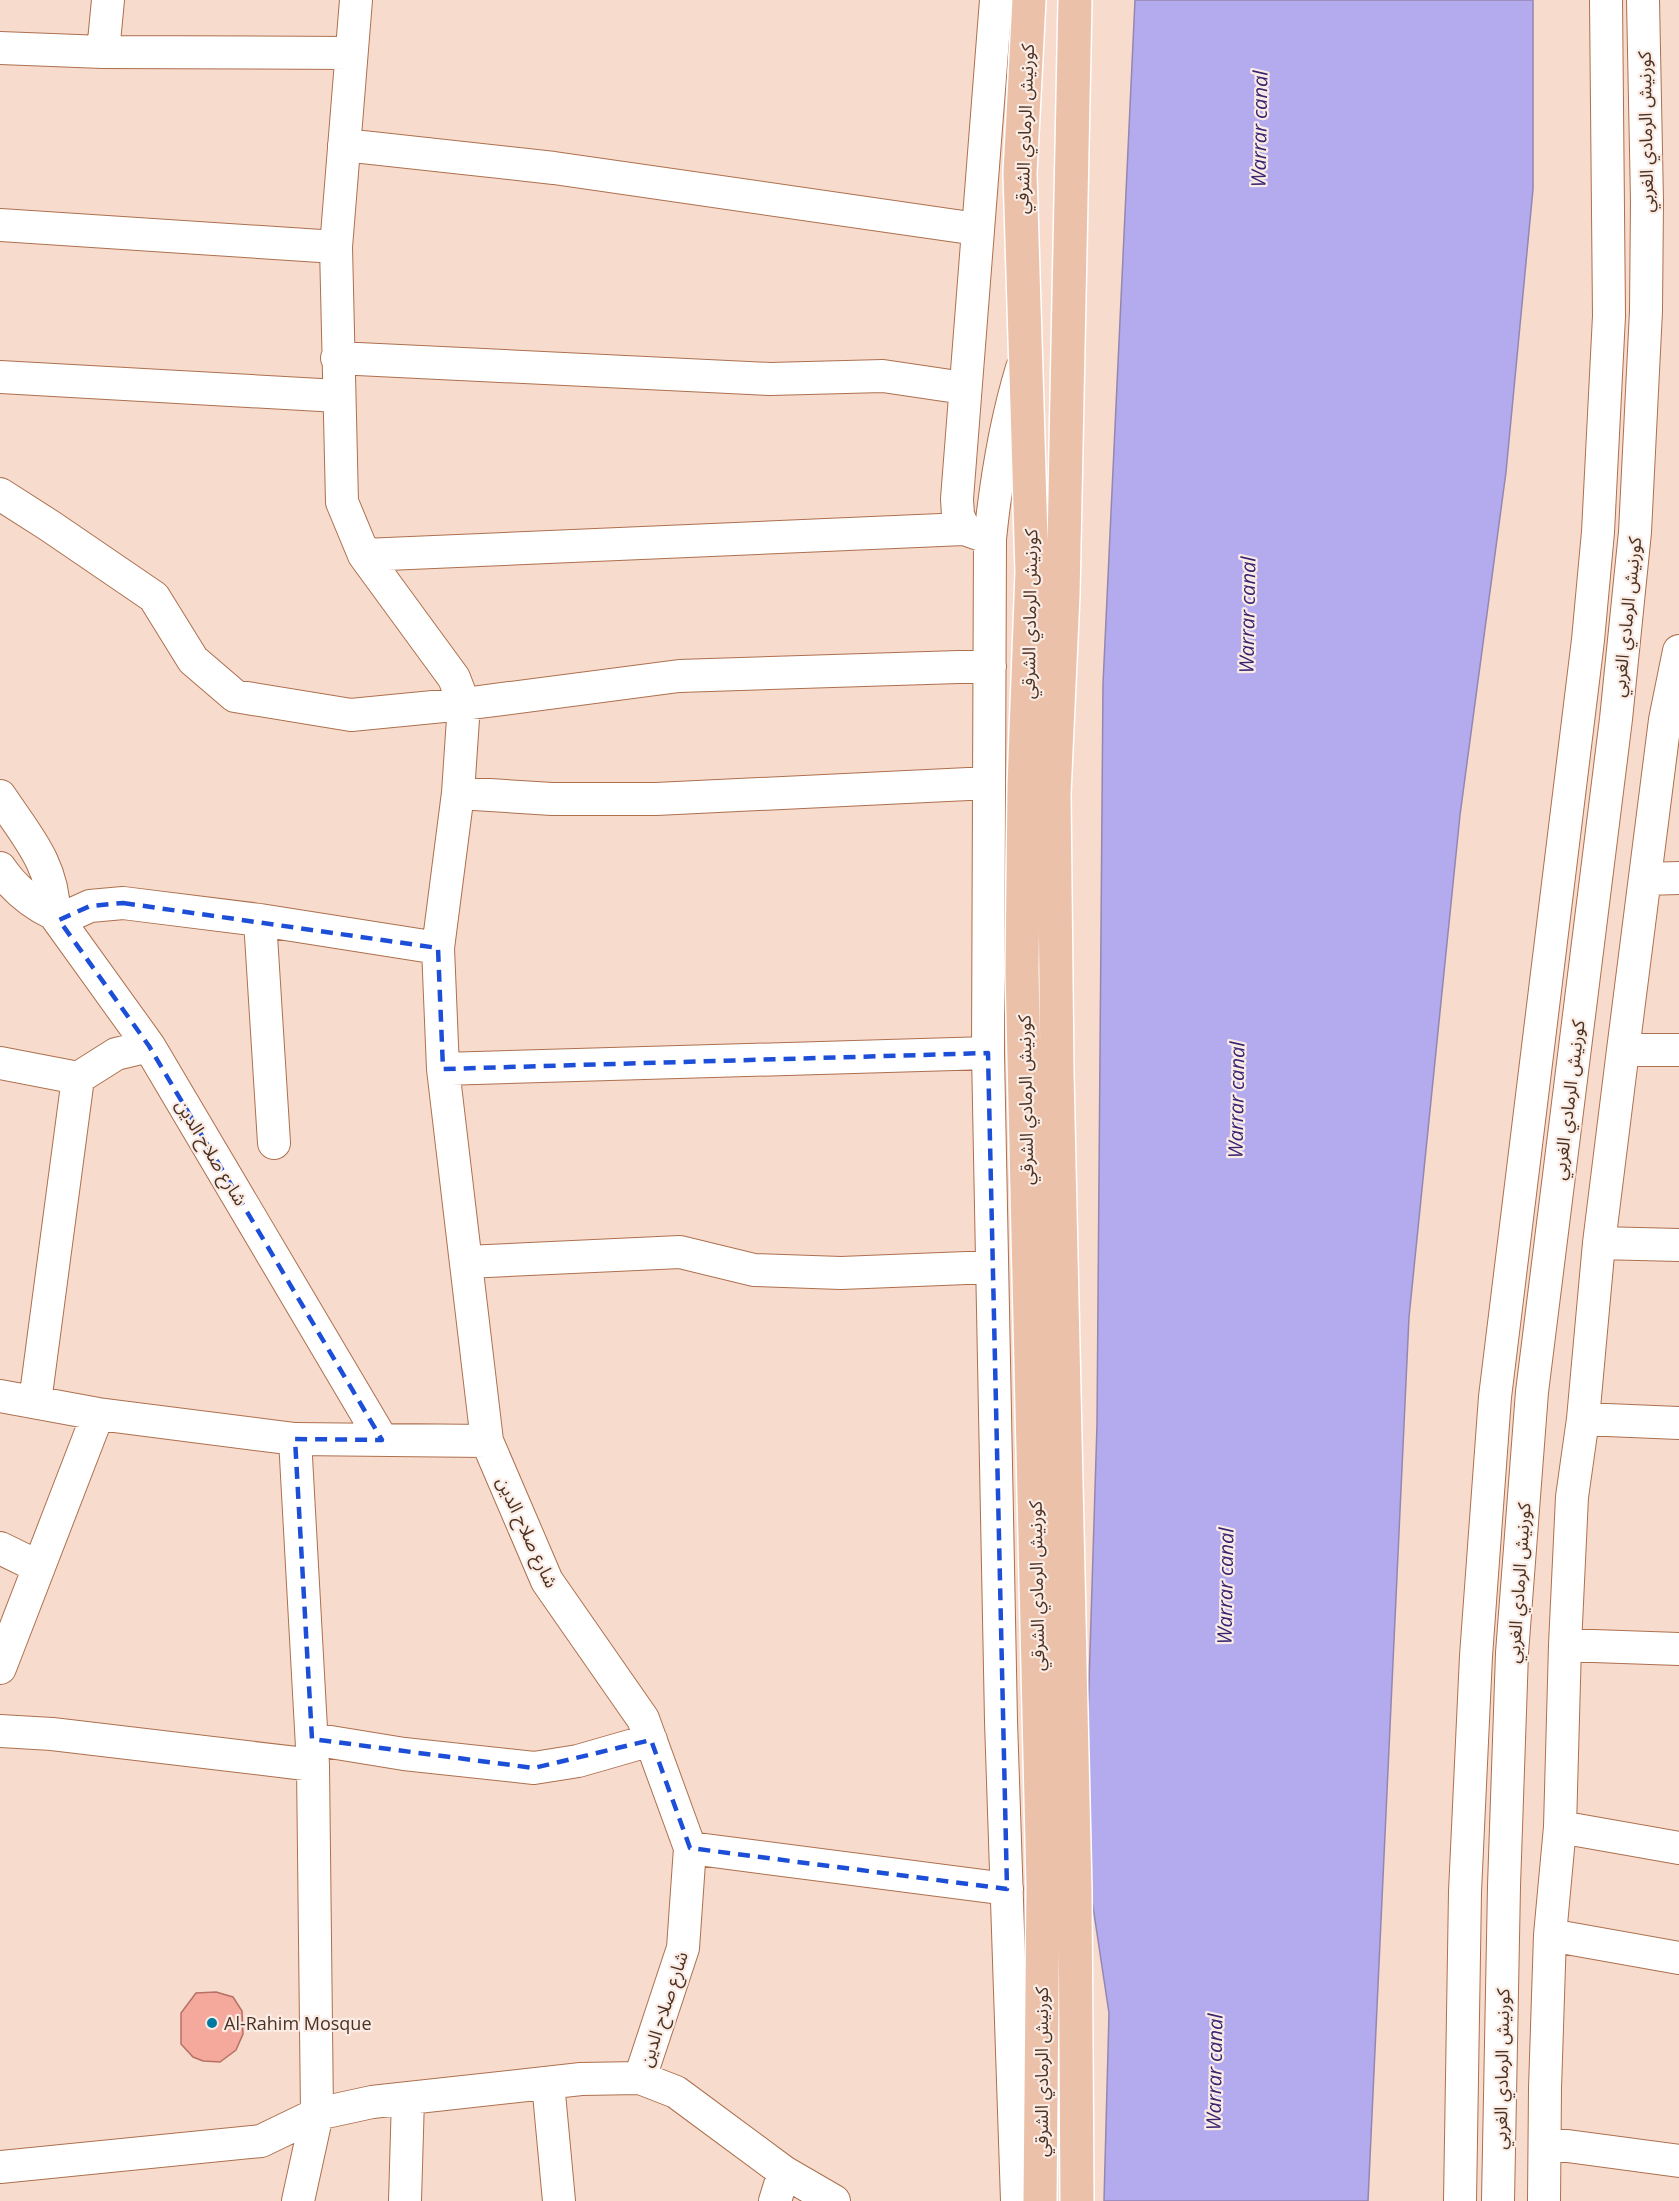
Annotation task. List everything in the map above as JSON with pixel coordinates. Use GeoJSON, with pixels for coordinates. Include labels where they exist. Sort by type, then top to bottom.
{"type":"FeatureCollection","features":[{"type":"Feature","properties":{"kind":"main road"},"geometry":{"type":"LineString","coordinates":[[1028,5],[1075,6]]}},
{"type":"Feature","properties":{"kind":"main road","name":"كورنيش الرمادي الشرقي"},"geometry":{"type":"LineString","coordinates":[[1028,5],[1020,173],[1032,572],[1024,786],[1022,972],[1043,1874],[1040,2201]]}},
{"type":"Feature","properties":{"kind":"main road","name":"كورنيش الرمادي الشرقي"},"geometry":{"type":"LineString","coordinates":[[1075,6],[1063,595],[1054,794],[1057,1086],[1075,1892],[1077,2201]]}},
{"type":"Feature","properties":{"kind":"street"},"geometry":{"type":"LineString","coordinates":[[103,52],[108,0]]}},
{"type":"Feature","properties":{"kind":"street"},"geometry":{"type":"LineString","coordinates":[[356,0],[336,247],[342,502],[364,555],[454,678],[464,704]]}},
{"type":"Feature","properties":{"kind":"street"},"geometry":{"type":"LineString","coordinates":[[977,534],[958,515],[957,499],[996,0]]}},
{"type":"Feature","properties":{"kind":"street","name":"كورنيش الرمادي الغربي"},"geometry":{"type":"LineString","coordinates":[[1460,2201],[1466,1880],[1476,1656],[1495,1396],[1566,821],[1598,532],[1609,316],[1606,0]]}},
{"type":"Feature","properties":{"kind":"street","name":"كورنيش الرمادي الغربي"},"geometry":{"type":"LineString","coordinates":[[1498,2201],[1504,1886],[1512,1653],[1526,1463],[1532,1392],[1625,643],[1642,422],[1647,201],[1643,0]]}},
{"type":"Feature","properties":{"kind":"street"},"geometry":{"type":"LineString","coordinates":[[0,48],[103,52],[351,53]]}},
{"type":"Feature","properties":{"kind":"street"},"geometry":{"type":"LineString","coordinates":[[344,145],[554,168],[977,229]]}},
{"type":"Feature","properties":{"kind":"street"},"geometry":{"type":"LineString","coordinates":[[0,225],[336,247]]}},
{"type":"Feature","properties":{"kind":"street"},"geometry":{"type":"LineString","coordinates":[[337,358],[770,379],[883,376],[964,388]]}},
{"type":"Feature","properties":{"kind":"street"},"geometry":{"type":"LineString","coordinates":[[1017,2201],[1001,1709],[988,1053],[990,666],[977,534],[997,473],[1004,433],[1025,358]]}},
{"type":"Feature","properties":{"kind":"street"},"geometry":{"type":"LineString","coordinates":[[0,377],[338,396]]}},
{"type":"Feature","properties":{"kind":"street"},"geometry":{"type":"LineString","coordinates":[[0,494],[154,597],[194,660],[235,696],[351,715],[464,704],[680,675],[990,666]]}},
{"type":"Feature","properties":{"kind":"street"},"geometry":{"type":"LineString","coordinates":[[364,555],[977,534]]}},
{"type":"Feature","properties":{"kind":"street"},"geometry":{"type":"LineString","coordinates":[[1544,2201],[1550,1935],[1560,1827],[1572,1497],[1583,1419],[1599,1242],[1623,1050],[1645,879],[1672,720],[1679,651]]}},
{"type":"Feature","properties":{"kind":"street","name":"شارع صلاح الدين"},"geometry":{"type":"LineString","coordinates":[[464,704],[458,793],[438,948],[443,1069],[487,1441],[547,1581],[643,1719],[690,1848],[683,1948],[640,2078],[676,2092],[779,2187],[834,2201]]}},
{"type":"Feature","properties":{"kind":"street"},"geometry":{"type":"LineString","coordinates":[[458,793],[552,799],[656,799],[989,783]]}},
{"type":"Feature","properties":{"kind":"street"},"geometry":{"type":"LineString","coordinates":[[0,796],[42,858],[52,885],[56,917],[90,906],[123,903],[260,920],[438,948]]}},
{"type":"Feature","properties":{"kind":"street"},"geometry":{"type":"LineString","coordinates":[[1566,821],[1602,824]]}},
{"type":"Feature","properties":{"kind":"street","name":"شارع صلاح الدين"},"geometry":{"type":"LineString","coordinates":[[0,868],[16,889],[56,917],[149,1046],[382,1440]]}},
{"type":"Feature","properties":{"kind":"street"},"geometry":{"type":"LineString","coordinates":[[1645,879],[1679,878]]}},
{"type":"Feature","properties":{"kind":"street"},"geometry":{"type":"LineString","coordinates":[[260,920],[274,1143]]}},
{"type":"Feature","properties":{"kind":"street"},"geometry":{"type":"LineString","coordinates":[[0,1063],[78,1078],[116,1054],[149,1046]]}},
{"type":"Feature","properties":{"kind":"street"},"geometry":{"type":"LineString","coordinates":[[1623,1050],[1679,1050]]}},
{"type":"Feature","properties":{"kind":"street"},"geometry":{"type":"LineString","coordinates":[[443,1069],[988,1053]]}},
{"type":"Feature","properties":{"kind":"street"},"geometry":{"type":"LineString","coordinates":[[35,1402],[78,1078]]}},
{"type":"Feature","properties":{"kind":"street"},"geometry":{"type":"LineString","coordinates":[[1599,1242],[1679,1245]]}},
{"type":"Feature","properties":{"kind":"street"},"geometry":{"type":"LineString","coordinates":[[466,1262],[680,1252],[754,1270],[841,1273],[992,1267]]}},
{"type":"Feature","properties":{"kind":"street"},"geometry":{"type":"LineString","coordinates":[[0,1396],[98,1414],[296,1439],[487,1441]]}},
{"type":"Feature","properties":{"kind":"street"},"geometry":{"type":"LineString","coordinates":[[0,1668],[98,1414]]}},
{"type":"Feature","properties":{"kind":"street"},"geometry":{"type":"LineString","coordinates":[[1583,1419],[1679,1424]]}},
{"type":"Feature","properties":{"kind":"street"},"geometry":{"type":"LineString","coordinates":[[296,1439],[313,1752],[317,2114],[298,2201]]}},
{"type":"Feature","properties":{"kind":"street"},"geometry":{"type":"LineString","coordinates":[[0,1548],[39,1567]]}},
{"type":"Feature","properties":{"kind":"street"},"geometry":{"type":"LineString","coordinates":[[1565,1645],[1679,1649]]}},
{"type":"Feature","properties":{"kind":"street"},"geometry":{"type":"LineString","coordinates":[[0,1731],[313,1752],[404,1754],[534,1768],[578,1761],[651,1740]]}},
{"type":"Feature","properties":{"kind":"street"},"geometry":{"type":"LineString","coordinates":[[1560,1827],[1679,1848]]}},
{"type":"Feature","properties":{"kind":"street"},"geometry":{"type":"LineString","coordinates":[[690,1848],[1007,1888]]}},
{"type":"Feature","properties":{"kind":"street"},"geometry":{"type":"LineString","coordinates":[[1550,1935],[1679,1958]]}},
{"type":"Feature","properties":{"kind":"street"},"geometry":{"type":"LineString","coordinates":[[0,2167],[261,2141],[317,2114],[372,2102],[581,2079],[640,2078]]}},
{"type":"Feature","properties":{"kind":"street"},"geometry":{"type":"LineString","coordinates":[[548,2083],[559,2201]]}},
{"type":"Feature","properties":{"kind":"street"},"geometry":{"type":"LineString","coordinates":[[405,2201],[408,2098]]}},
{"type":"Feature","properties":{"kind":"street"},"geometry":{"type":"LineString","coordinates":[[1545,2143],[1679,2161]]}},
{"type":"Feature","properties":{"kind":"highlighted area"},"geometry":{"type":"Polygon","coordinates":[[[123,903],[438,948],[443,1069],[988,1053],[1007,1889],[690,1848],[651,1740],[534,1768],[312,1739],[295,1439],[382,1440],[149,1046],[59,920],[90,906],[123,903]]]}},
{"type":"Feature","properties":{"kind":"water","name":"Warrar canal"},"geometry":{"type":"Polygon","coordinates":[[[1135,0],[1533,0],[1533,189],[1506,472],[1460,815],[1409,1317],[1368,2201],[1104,2201],[1109,2013],[1084,1847],[1097,1424],[1103,684],[1135,0]]]}},
{"type":"Feature","properties":{"kind":"building","name":"Al-Rahim Mosque"},"geometry":{"type":"Polygon","coordinates":[[[216,1992],[233,1997],[242,2011],[243,2034],[236,2050],[220,2062],[203,2061],[193,2057],[181,2044],[181,2013],[196,1993],[216,1992]]]}},
{"type":"Feature","properties":{"kind":"place","name":"Al-Rahim Mosque"},"geometry":{"type":"Point","coordinates":[212,2023]}}]}
